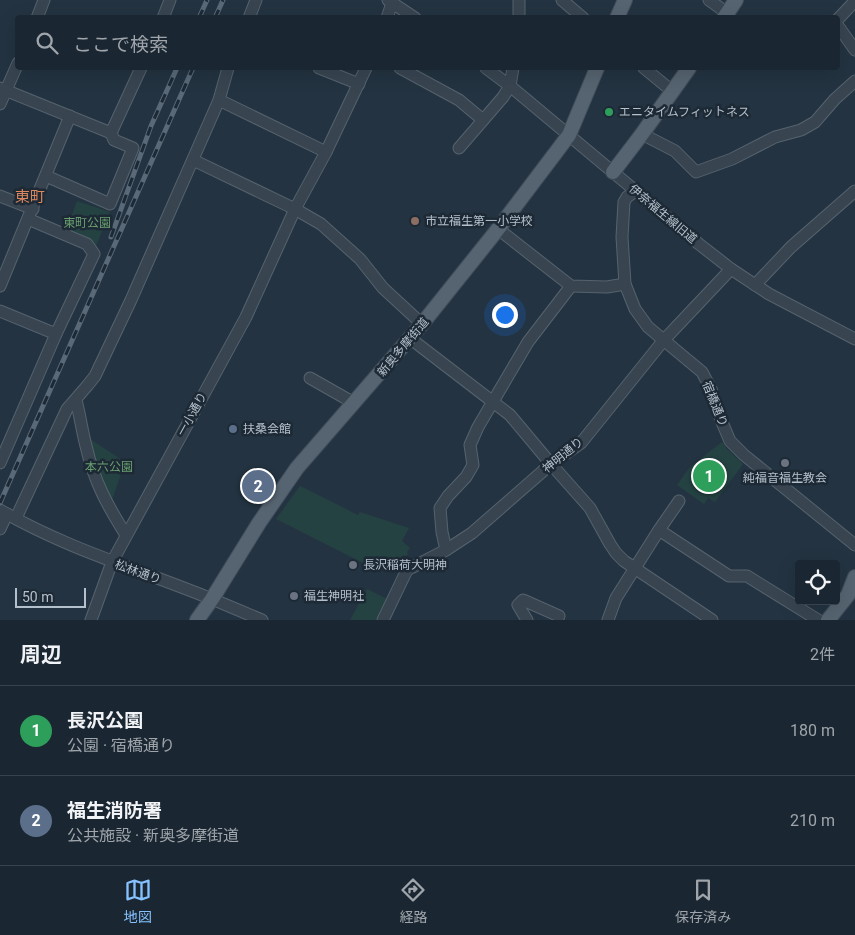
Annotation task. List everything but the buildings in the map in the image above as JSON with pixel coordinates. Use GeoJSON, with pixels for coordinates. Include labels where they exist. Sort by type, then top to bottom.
{"type":"FeatureCollection","features":[{"type":"Feature","properties":{"kind":"main road"},"geometry":{"type":"LineString","coordinates":[[618,15],[625,0]]}},
{"type":"Feature","properties":{"kind":"main road"},"geometry":{"type":"LineString","coordinates":[[725,15],[736,0]]}},
{"type":"Feature","properties":{"kind":"main road","name":"新奥多摩街道"},"geometry":{"type":"LineString","coordinates":[[197,620],[259,523],[297,468],[411,339],[569,135],[596,70]]}},
{"type":"Feature","properties":{"kind":"main road"},"geometry":{"type":"LineString","coordinates":[[613,172],[688,70]]}},
{"type":"Feature","properties":{"kind":"main road"},"geometry":{"type":"LineString","coordinates":[[828,620],[848,595],[855,577]]}},
{"type":"Feature","properties":{"kind":"street"},"geometry":{"type":"LineString","coordinates":[[37,15],[44,0]]}},
{"type":"Feature","properties":{"kind":"street"},"geometry":{"type":"LineString","coordinates":[[164,15],[170,0]]}},
{"type":"Feature","properties":{"kind":"street"},"geometry":{"type":"LineString","coordinates":[[250,15],[256,0]]}},
{"type":"Feature","properties":{"kind":"street"},"geometry":{"type":"LineString","coordinates":[[519,0],[520,15]]}},
{"type":"Feature","properties":{"kind":"street"},"geometry":{"type":"LineString","coordinates":[[562,0],[580,15]]}},
{"type":"Feature","properties":{"kind":"street"},"geometry":{"type":"LineString","coordinates":[[709,0],[725,15]]}},
{"type":"Feature","properties":{"kind":"street"},"geometry":{"type":"LineString","coordinates":[[388,15],[391,1],[411,15]]}},
{"type":"Feature","properties":{"kind":"street"},"geometry":{"type":"LineString","coordinates":[[840,17],[855,1]]}},
{"type":"Feature","properties":{"kind":"street"},"geometry":{"type":"LineString","coordinates":[[840,29],[855,50]]}},
{"type":"Feature","properties":{"kind":"street"},"geometry":{"type":"LineString","coordinates":[[0,104],[3,89],[15,67]]}},
{"type":"Feature","properties":{"kind":"street"},"geometry":{"type":"LineString","coordinates":[[111,133],[139,70]]}},
{"type":"Feature","properties":{"kind":"street"},"geometry":{"type":"LineString","coordinates":[[0,530],[67,409],[94,376],[131,300],[193,160],[219,100],[227,70]]}},
{"type":"Feature","properties":{"kind":"street"},"geometry":{"type":"LineString","coordinates":[[324,70],[358,84]]}},
{"type":"Feature","properties":{"kind":"street","name":"一小通り"},"geometry":{"type":"LineString","coordinates":[[91,620],[112,562],[246,317],[295,209],[326,152],[365,70]]}},
{"type":"Feature","properties":{"kind":"street"},"geometry":{"type":"LineString","coordinates":[[404,70],[460,100],[483,120]]}},
{"type":"Feature","properties":{"kind":"street","name":"伊奈福生線旧道"},"geometry":{"type":"LineString","coordinates":[[489,70],[699,244],[732,269],[769,294],[855,339]]}},
{"type":"Feature","properties":{"kind":"street"},"geometry":{"type":"LineString","coordinates":[[458,148],[503,97],[510,86],[513,70]]}},
{"type":"Feature","properties":{"kind":"street"},"geometry":{"type":"LineString","coordinates":[[646,70],[672,91]]}},
{"type":"Feature","properties":{"kind":"street"},"geometry":{"type":"LineString","coordinates":[[642,134],[674,151],[696,172],[732,160],[775,137],[801,130],[815,122],[855,81]]}},
{"type":"Feature","properties":{"kind":"street"},"geometry":{"type":"LineString","coordinates":[[3,89],[111,133],[114,140],[133,148],[110,204],[46,176]]}},
{"type":"Feature","properties":{"kind":"street"},"geometry":{"type":"LineString","coordinates":[[219,100],[326,152]]}},
{"type":"Feature","properties":{"kind":"street"},"geometry":{"type":"LineString","coordinates":[[0,286],[70,116]]}},
{"type":"Feature","properties":{"kind":"street"},"geometry":{"type":"LineString","coordinates":[[193,160],[295,209],[321,224],[360,259],[383,288],[422,324]]}},
{"type":"Feature","properties":{"kind":"street","name":"宿橋通り"},"geometry":{"type":"LineString","coordinates":[[635,191],[624,202],[622,236],[625,284],[635,308],[648,327],[702,372],[711,388],[719,415],[730,441],[744,455],[855,545]]}},
{"type":"Feature","properties":{"kind":"street"},"geometry":{"type":"LineString","coordinates":[[755,285],[791,247],[855,191]]}},
{"type":"Feature","properties":{"kind":"street"},"geometry":{"type":"LineString","coordinates":[[0,196],[87,244],[94,254],[56,334],[0,463]]}},
{"type":"Feature","properties":{"kind":"street"},"geometry":{"type":"LineString","coordinates":[[498,229],[571,286],[607,287],[625,284]]}},
{"type":"Feature","properties":{"kind":"street","name":"神明通り"},"geometry":{"type":"LineString","coordinates":[[384,620],[407,570],[446,550],[472,532],[550,464],[581,443],[663,341],[732,269]]}},
{"type":"Feature","properties":{"kind":"street"},"geometry":{"type":"LineString","coordinates":[[446,550],[440,508],[448,496],[466,477],[473,465],[470,445],[478,427],[528,342],[571,286]]}},
{"type":"Feature","properties":{"kind":"street"},"geometry":{"type":"LineString","coordinates":[[0,311],[56,334]]}},
{"type":"Feature","properties":{"kind":"street"},"geometry":{"type":"LineString","coordinates":[[411,339],[510,415],[550,464],[590,508],[616,553],[624,561],[712,620]]}},
{"type":"Feature","properties":{"kind":"street"},"geometry":{"type":"LineString","coordinates":[[310,378],[354,403]]}},
{"type":"Feature","properties":{"kind":"street"},"geometry":{"type":"LineString","coordinates":[[76,400],[86,445],[101,492],[126,535]]}},
{"type":"Feature","properties":{"kind":"street"},"geometry":{"type":"LineString","coordinates":[[608,620],[616,598],[679,501]]}},
{"type":"Feature","properties":{"kind":"street","name":"松林通り"},"geometry":{"type":"LineString","coordinates":[[8,514],[74,547],[262,620]]}},
{"type":"Feature","properties":{"kind":"street"},"geometry":{"type":"LineString","coordinates":[[659,530],[729,576],[747,576],[818,620]]}},
{"type":"Feature","properties":{"kind":"street"},"geometry":{"type":"LineString","coordinates":[[527,620],[518,605],[523,600],[559,616]]}},
{"type":"Feature","properties":{"kind":"green space","name":"東町公園"},"geometry":{"type":"Polygon","coordinates":[[[77,201],[110,212],[96,246],[65,234],[77,201]]]}},
{"type":"Feature","properties":{"kind":"green space","name":"本六公園"},"geometry":{"type":"Polygon","coordinates":[[[87,437],[125,462],[111,503],[96,473],[87,437]]]}},
{"type":"Feature","properties":{"kind":"green space"},"geometry":{"type":"Polygon","coordinates":[[[722,442],[743,464],[715,502],[708,498],[704,504],[677,485],[690,467],[722,442]]]}},
{"type":"Feature","properties":{"kind":"green space"},"geometry":{"type":"Polygon","coordinates":[[[300,486],[358,515],[360,512],[409,528],[402,541],[410,548],[407,552],[408,554],[406,556],[403,555],[398,563],[401,565],[396,572],[367,565],[276,519],[300,486]]]}},
{"type":"Feature","properties":{"kind":"green space"},"geometry":{"type":"Polygon","coordinates":[[[367,589],[387,599],[376,620],[350,620],[367,589]]]}},
{"type":"Feature","properties":{"kind":"railway"},"geometry":{"type":"LineString","coordinates":[[200,15],[207,0]]}},
{"type":"Feature","properties":{"kind":"railway"},"geometry":{"type":"LineString","coordinates":[[216,15],[223,0]]}},
{"type":"Feature","properties":{"kind":"railway"},"geometry":{"type":"LineString","coordinates":[[111,237],[151,126],[176,70]]}},
{"type":"Feature","properties":{"kind":"railway"},"geometry":{"type":"LineString","coordinates":[[0,503],[192,70]]}},
{"type":"Feature","properties":{"kind":"place","name":"エニタイムフィットネス"},"geometry":{"type":"Point","coordinates":[609,112]}},
{"type":"Feature","properties":{"kind":"place","name":"市立福生第一小学校"},"geometry":{"type":"Point","coordinates":[415,221]}},
{"type":"Feature","properties":{"kind":"place","name":"扶桑会館"},"geometry":{"type":"Point","coordinates":[233,429]}},
{"type":"Feature","properties":{"kind":"place","name":"純福音福生教会"},"geometry":{"type":"Point","coordinates":[785,463]}},
{"type":"Feature","properties":{"kind":"place","name":"長沢公園"},"geometry":{"type":"Point","coordinates":[709,476]}},
{"type":"Feature","properties":{"kind":"place","name":"福生消防署"},"geometry":{"type":"Point","coordinates":[258,486]}},
{"type":"Feature","properties":{"kind":"place","name":"長沢稲荷大明神"},"geometry":{"type":"Point","coordinates":[353,565]}},
{"type":"Feature","properties":{"kind":"place","name":"福生神明社"},"geometry":{"type":"Point","coordinates":[294,596]}},
{"type":"Feature","properties":{"kind":"district","name":"東町"},"geometry":{"type":"Point","coordinates":[30,197]}}]}
